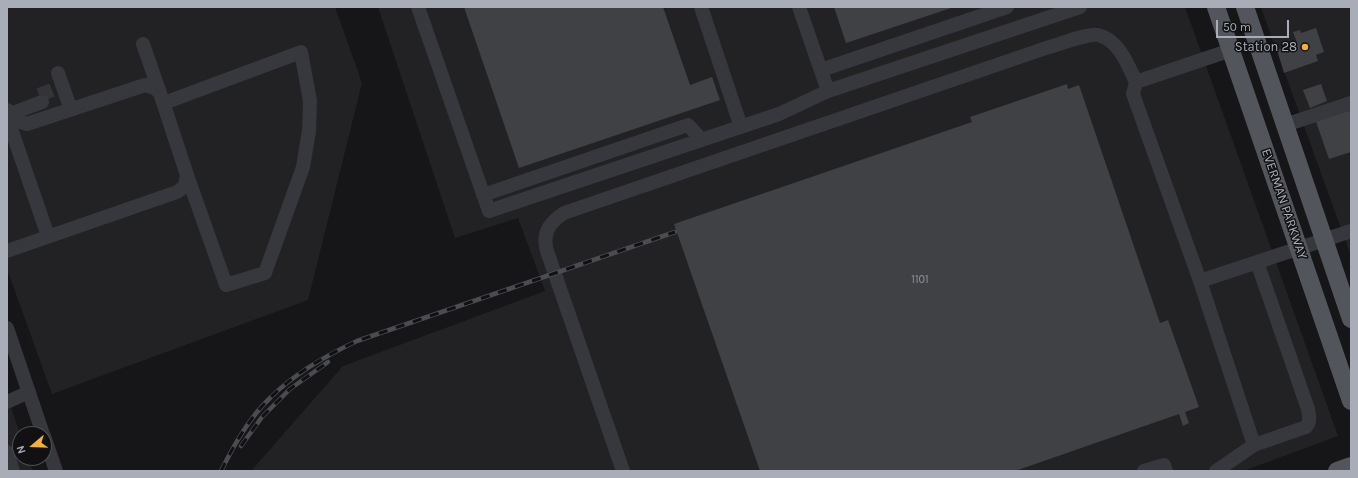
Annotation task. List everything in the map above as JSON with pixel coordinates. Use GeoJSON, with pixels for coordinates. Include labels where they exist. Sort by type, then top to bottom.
{"type":"FeatureCollection","features":[{"type":"Feature","properties":{"kind":"main road","name":"EVERMAN PARKWAY"},"geometry":{"type":"LineString","coordinates":[[1216,7],[1351,401]]}},
{"type":"Feature","properties":{"kind":"main road","name":"EVERMAN PARKWAY"},"geometry":{"type":"LineString","coordinates":[[1245,7],[1351,319]]}},
{"type":"Feature","properties":{"kind":"main road"},"geometry":{"type":"LineString","coordinates":[[1247,99],[1257,83],[1269,76]]}},
{"type":"Feature","properties":{"kind":"main road"},"geometry":{"type":"LineString","coordinates":[[1337,471],[1351,466]]}},
{"type":"Feature","properties":{"kind":"street"},"geometry":{"type":"LineString","coordinates":[[418,7],[489,211],[779,114],[828,91],[1080,7]]}},
{"type":"Feature","properties":{"kind":"street"},"geometry":{"type":"LineString","coordinates":[[701,7],[741,127]]}},
{"type":"Feature","properties":{"kind":"street"},"geometry":{"type":"LineString","coordinates":[[799,7],[828,91]]}},
{"type":"Feature","properties":{"kind":"street"},"geometry":{"type":"LineString","coordinates":[[821,70],[1007,7]]}},
{"type":"Feature","properties":{"kind":"street"},"geometry":{"type":"LineString","coordinates":[[623,471],[547,251],[545,243],[546,235],[549,226],[555,219],[564,213],[1049,47],[1080,38],[1097,35],[1110,42],[1120,50],[1136,82],[1133,94],[1200,281],[1254,445]]}},
{"type":"Feature","properties":{"kind":"street"},"geometry":{"type":"LineString","coordinates":[[143,44],[226,285],[265,273],[303,167],[309,131],[310,101],[301,52],[162,98]]}},
{"type":"Feature","properties":{"kind":"street"},"geometry":{"type":"LineString","coordinates":[[1136,82],[1231,50]]}},
{"type":"Feature","properties":{"kind":"street"},"geometry":{"type":"LineString","coordinates":[[58,73],[61,91],[71,110]]}},
{"type":"Feature","properties":{"kind":"street"},"geometry":{"type":"LineString","coordinates":[[8,112],[18,121],[26,124],[144,85],[155,88],[162,98]]}},
{"type":"Feature","properties":{"kind":"street"},"geometry":{"type":"LineString","coordinates":[[8,112],[41,98]]}},
{"type":"Feature","properties":{"kind":"street"},"geometry":{"type":"LineString","coordinates":[[1285,125],[1351,103]]}},
{"type":"Feature","properties":{"kind":"street"},"geometry":{"type":"LineString","coordinates":[[8,112],[48,236]]}},
{"type":"Feature","properties":{"kind":"street"},"geometry":{"type":"LineString","coordinates":[[7,251],[177,192],[185,186],[188,175]]}},
{"type":"Feature","properties":{"kind":"street"},"geometry":{"type":"LineString","coordinates":[[1200,281],[1351,231]]}},
{"type":"Feature","properties":{"kind":"street"},"geometry":{"type":"LineString","coordinates":[[1216,471],[1254,445],[1306,427],[1310,420],[1308,408],[1257,262]]}},
{"type":"Feature","properties":{"kind":"street"},"geometry":{"type":"LineString","coordinates":[[7,328],[41,426]]}},
{"type":"Feature","properties":{"kind":"street"},"geometry":{"type":"LineString","coordinates":[[7,402],[29,392]]}},
{"type":"Feature","properties":{"kind":"street"},"geometry":{"type":"LineString","coordinates":[[7,452],[13,471]]}},
{"type":"Feature","properties":{"kind":"street"},"geometry":{"type":"LineString","coordinates":[[52,459],[56,471]]}},
{"type":"Feature","properties":{"kind":"street"},"geometry":{"type":"LineString","coordinates":[[1144,471],[1164,465],[1166,471]]}},
{"type":"Feature","properties":{"kind":"shaded area"},"geometry":{"type":"Polygon","coordinates":[[[7,7],[335,7],[362,83],[308,300],[52,394],[7,269],[7,7]]]}},
{"type":"Feature","properties":{"kind":"shaded area"},"geometry":{"type":"Polygon","coordinates":[[[378,7],[1185,7],[1338,436],[1243,471],[251,471],[343,366],[545,291],[518,218],[455,238],[378,7]]]}},
{"type":"Feature","properties":{"kind":"shaded area"},"geometry":{"type":"Polygon","coordinates":[[[1261,7],[1351,7],[1351,256],[1263,13],[1261,7]]]}},
{"type":"Feature","properties":{"kind":"shaded area"},"geometry":{"type":"Polygon","coordinates":[[[7,395],[17,426],[12,426],[12,466],[31,466],[33,471],[7,471],[7,395]]]}},
{"type":"Feature","properties":{"kind":"building"},"geometry":{"type":"Polygon","coordinates":[[[464,7],[663,7],[690,85],[712,77],[720,100],[519,168],[464,7]]]}},
{"type":"Feature","properties":{"kind":"building"},"geometry":{"type":"Polygon","coordinates":[[[834,7],[954,7],[846,43],[834,7]]]}},
{"type":"Feature","properties":{"kind":"building","name":"Station 28"},"geometry":{"type":"Polygon","coordinates":[[[1316,28],[1324,52],[1316,55],[1318,61],[1284,73],[1277,50],[1297,43],[1293,32],[1300,30],[1301,33],[1316,28]]]}},
{"type":"Feature","properties":{"kind":"building"},"geometry":{"type":"Polygon","coordinates":[[[1067,84],[1068,89],[1079,85],[1160,323],[1168,320],[1199,407],[1185,412],[1189,423],[1183,426],[1179,414],[1015,471],[760,471],[674,224],[972,122],[970,117],[1067,84]]]}},
{"type":"Feature","properties":{"kind":"building"},"geometry":{"type":"Polygon","coordinates":[[[1321,84],[1327,101],[1310,108],[1303,90],[1321,84]]]}},
{"type":"Feature","properties":{"kind":"building"},"geometry":{"type":"Polygon","coordinates":[[[1351,107],[1351,152],[1329,159],[1315,119],[1351,107]]]}},
{"type":"Feature","properties":{"kind":"tunnel"},"geometry":{"type":"LineString","coordinates":[[39,95],[57,88]]}},
{"type":"Feature","properties":{"kind":"railway"},"geometry":{"type":"LineString","coordinates":[[221,471],[242,432],[262,406],[300,373],[333,353],[357,341],[675,232]]}},
{"type":"Feature","properties":{"kind":"railway"},"geometry":{"type":"LineString","coordinates":[[241,446],[262,417],[290,389],[328,362]]}},
{"type":"Feature","properties":{"kind":"place","name":"Station 28"},"geometry":{"type":"Point","coordinates":[1305,47]}}]}
